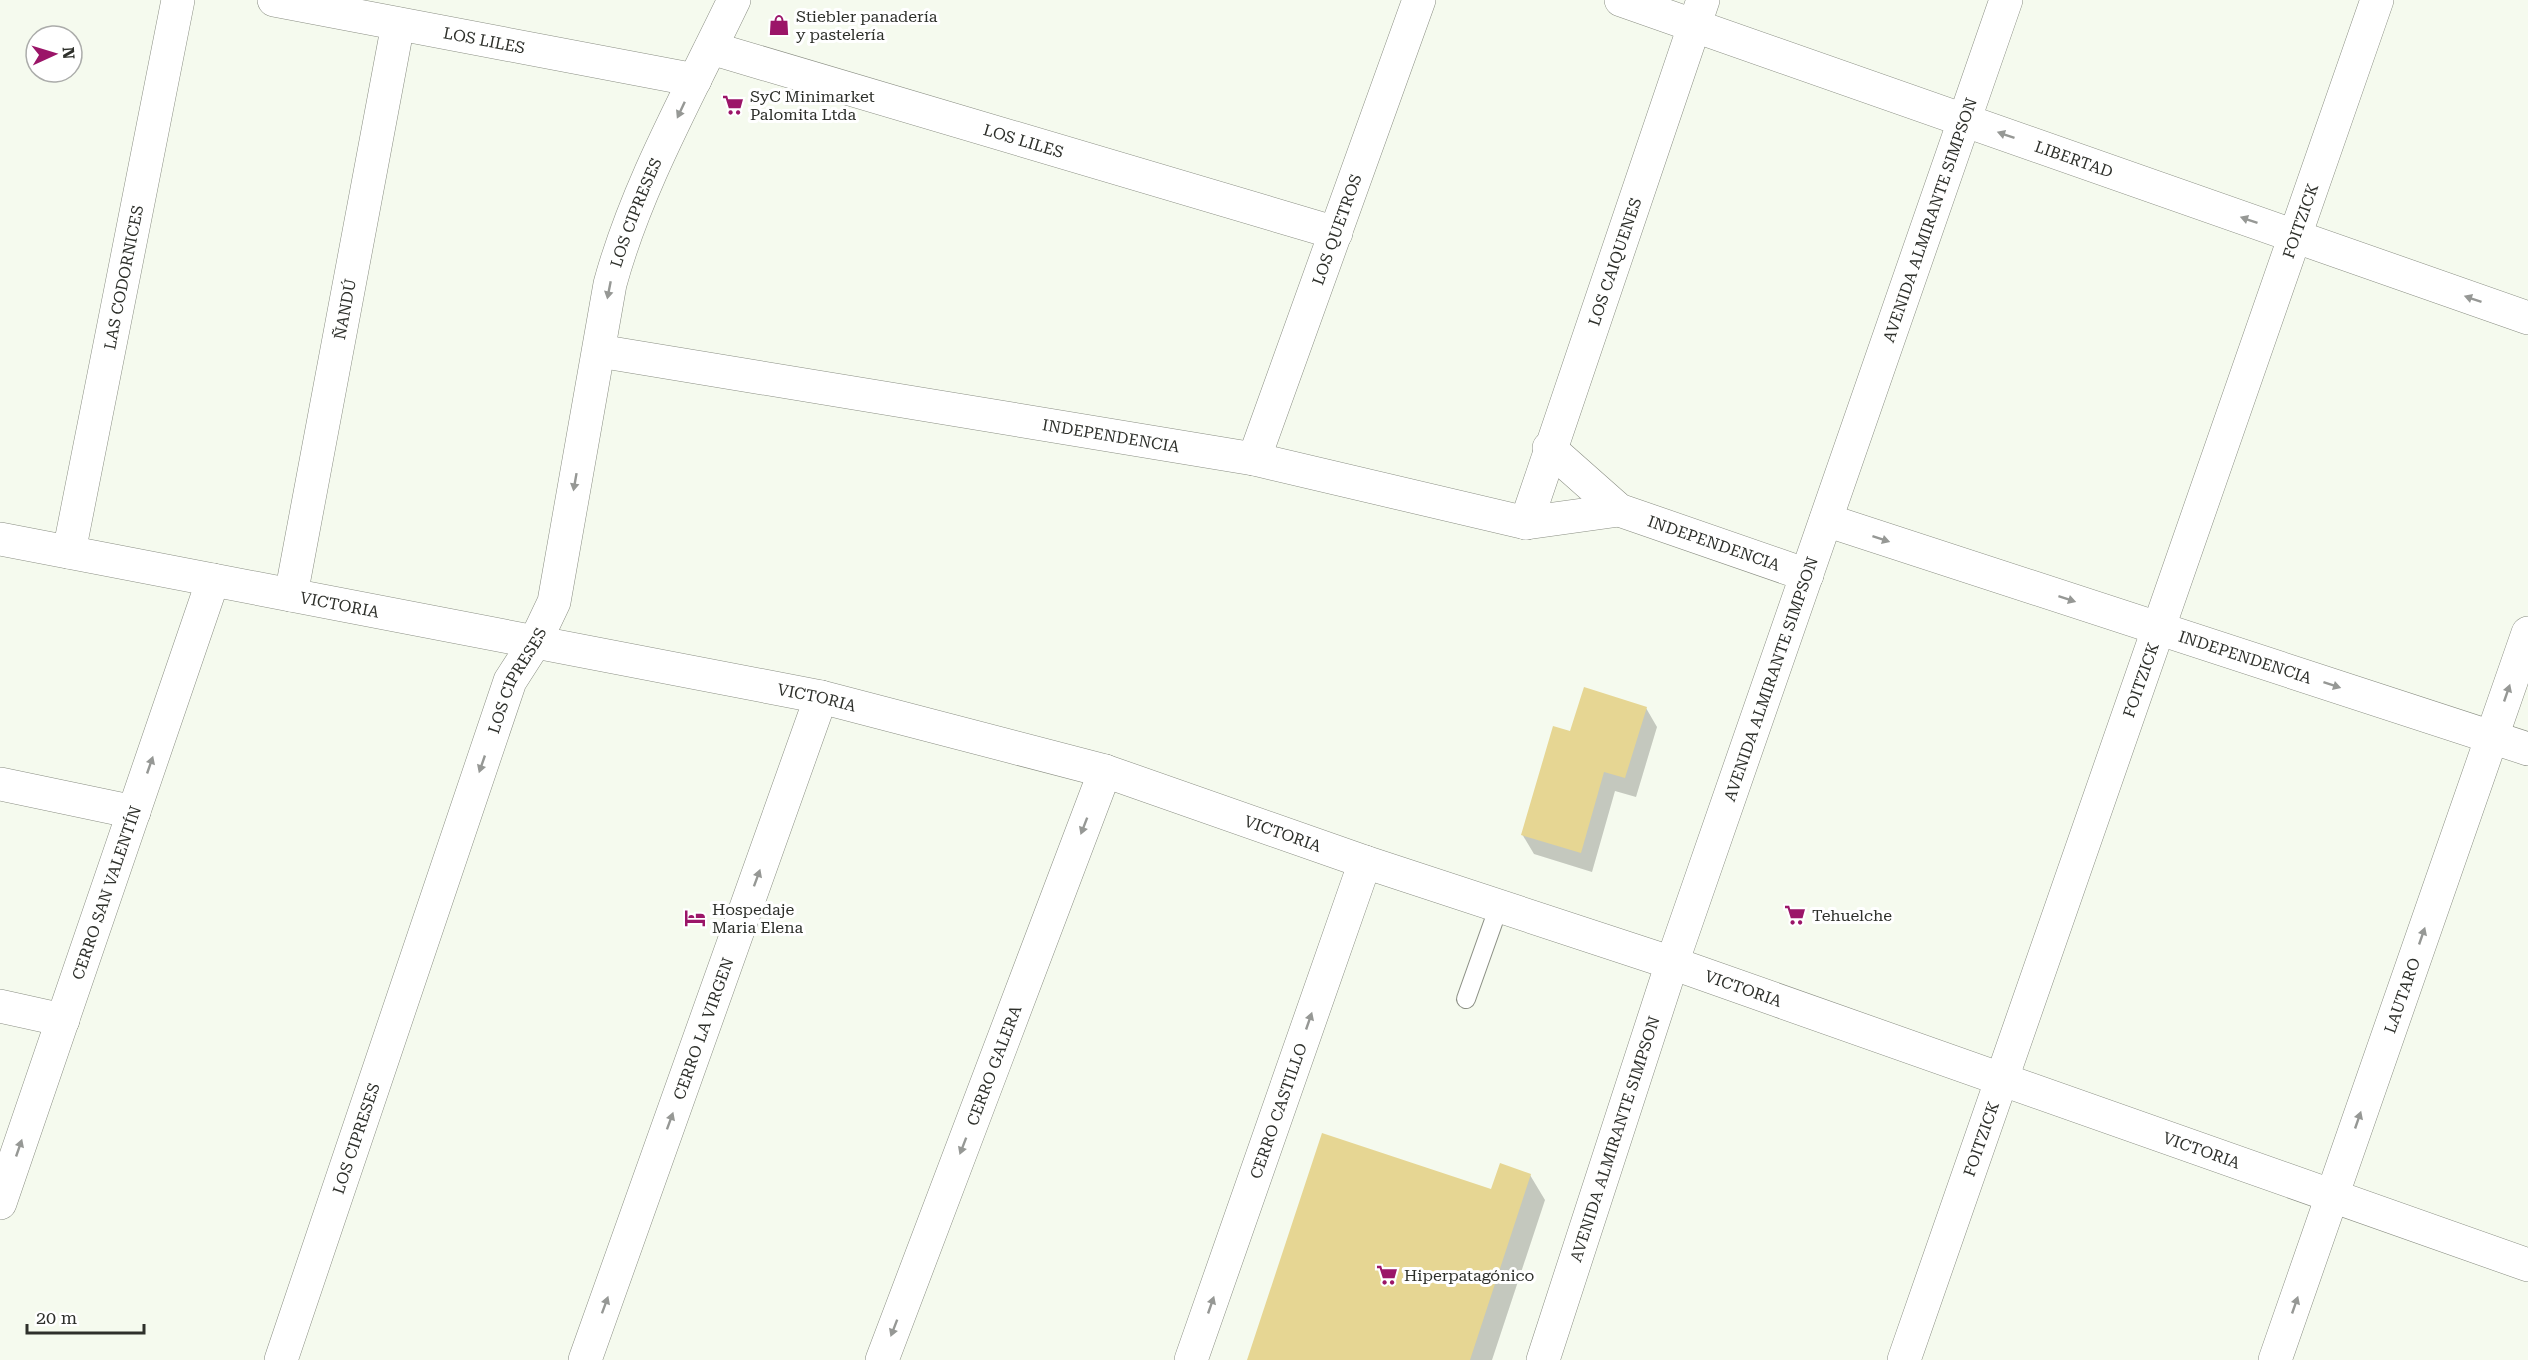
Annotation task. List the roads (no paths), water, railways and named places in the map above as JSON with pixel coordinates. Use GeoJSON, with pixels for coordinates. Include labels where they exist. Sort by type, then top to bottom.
{"type":"FeatureCollection","features":[{"type":"Feature","properties":{"kind":"street","name":"LAS CODORNICES"},"geometry":{"type":"LineString","coordinates":[[69,552],[178,0]]}},
{"type":"Feature","properties":{"kind":"street","name":"LOS LILES"},"geometry":{"type":"LineString","coordinates":[[274,0],[695,80]]}},
{"type":"Feature","properties":{"kind":"street","name":"LOS CIPRESES"},"geometry":{"type":"LineString","coordinates":[[281,1360],[510,681],[535,642],[554,602],[610,284],[622,241],[734,0]]}},
{"type":"Feature","properties":{"kind":"street","name":"LOS QUETROS"},"geometry":{"type":"LineString","coordinates":[[1254,459],[1419,0]]}},
{"type":"Feature","properties":{"kind":"street","name":"LIBERTAD"},"geometry":{"type":"LineString","coordinates":[[1621,0],[1700,13],[1964,120],[2528,318]]}},
{"type":"Feature","properties":{"kind":"street","name":"AVENIDA ALMIRANTE SIMPSON"},"geometry":{"type":"LineString","coordinates":[[1543,1360],[1672,963],[2006,0]]}},
{"type":"Feature","properties":{"kind":"street","name":"FOITZICK"},"geometry":{"type":"LineString","coordinates":[[1904,1360],[2377,0]]}},
{"type":"Feature","properties":{"kind":"street","name":"LOS CAIQUENES"},"geometry":{"type":"LineString","coordinates":[[1526,523],[1549,448],[1700,13]]}},
{"type":"Feature","properties":{"kind":"street","name":"ÑANDÚ"},"geometry":{"type":"LineString","coordinates":[[291,595],[398,24]]}},
{"type":"Feature","properties":{"kind":"street","name":"LOS LILES"},"geometry":{"type":"LineString","coordinates":[[711,48],[1336,232]]}},
{"type":"Feature","properties":{"kind":"street","name":"INDEPENDENCIA"},"geometry":{"type":"LineString","coordinates":[[599,351],[1254,459],[1526,523],[1619,510]]}},
{"type":"Feature","properties":{"kind":"street","name":"INDEPENDENCIA"},"geometry":{"type":"LineString","coordinates":[[1549,448],[1619,510],[1807,574]]}},
{"type":"Feature","properties":{"kind":"street","name":"INDEPENDENCIA"},"geometry":{"type":"LineString","coordinates":[[1826,520],[2528,749]]}},
{"type":"Feature","properties":{"kind":"street","name":"VICTORIA"},"geometry":{"type":"LineString","coordinates":[[0,539],[821,697],[1105,771],[1365,862],[1672,963],[2528,1266]]}},
{"type":"Feature","properties":{"kind":"street","name":"CERRO SAN VALENTÍN"},"geometry":{"type":"LineString","coordinates":[[0,1203],[213,580]]}},
{"type":"Feature","properties":{"kind":"street","name":"LAUTARO"},"geometry":{"type":"LineString","coordinates":[[2275,1360],[2528,633]]}},
{"type":"Feature","properties":{"kind":"street","name":"CERRO LA VIRGEN"},"geometry":{"type":"LineString","coordinates":[[585,1360],[821,697]]}},
{"type":"Feature","properties":{"kind":"street","name":"CERRO GALERA"},"geometry":{"type":"LineString","coordinates":[[882,1360],[1105,771]]}},
{"type":"Feature","properties":{"kind":"street"},"geometry":{"type":"LineString","coordinates":[[0,784],[134,812]]}},
{"type":"Feature","properties":{"kind":"street","name":"CERRO CASTILLO"},"geometry":{"type":"LineString","coordinates":[[1191,1360],[1365,862]]}},
{"type":"Feature","properties":{"kind":"street"},"geometry":{"type":"LineString","coordinates":[[0,1006],[63,1020]]}},
{"type":"Feature","properties":{"kind":"lane"},"geometry":{"type":"LineString","coordinates":[[1466,999],[1499,906]]}},
{"type":"Feature","properties":{"kind":"place","name":"Stiebler panadería y pastelería"},"geometry":{"type":"Point","coordinates":[779,25]}},
{"type":"Feature","properties":{"kind":"place","name":"SyC Minimarket Palomita Ltda"},"geometry":{"type":"Point","coordinates":[733,105]}},
{"type":"Feature","properties":{"kind":"place","name":"Tehuelche"},"geometry":{"type":"Point","coordinates":[1795,915]}},
{"type":"Feature","properties":{"kind":"place","name":"Hospedaje Maria Elena"},"geometry":{"type":"Point","coordinates":[695,918]}},
{"type":"Feature","properties":{"kind":"place","name":"Hiperpatagónico"},"geometry":{"type":"Point","coordinates":[1387,1275]}}]}
